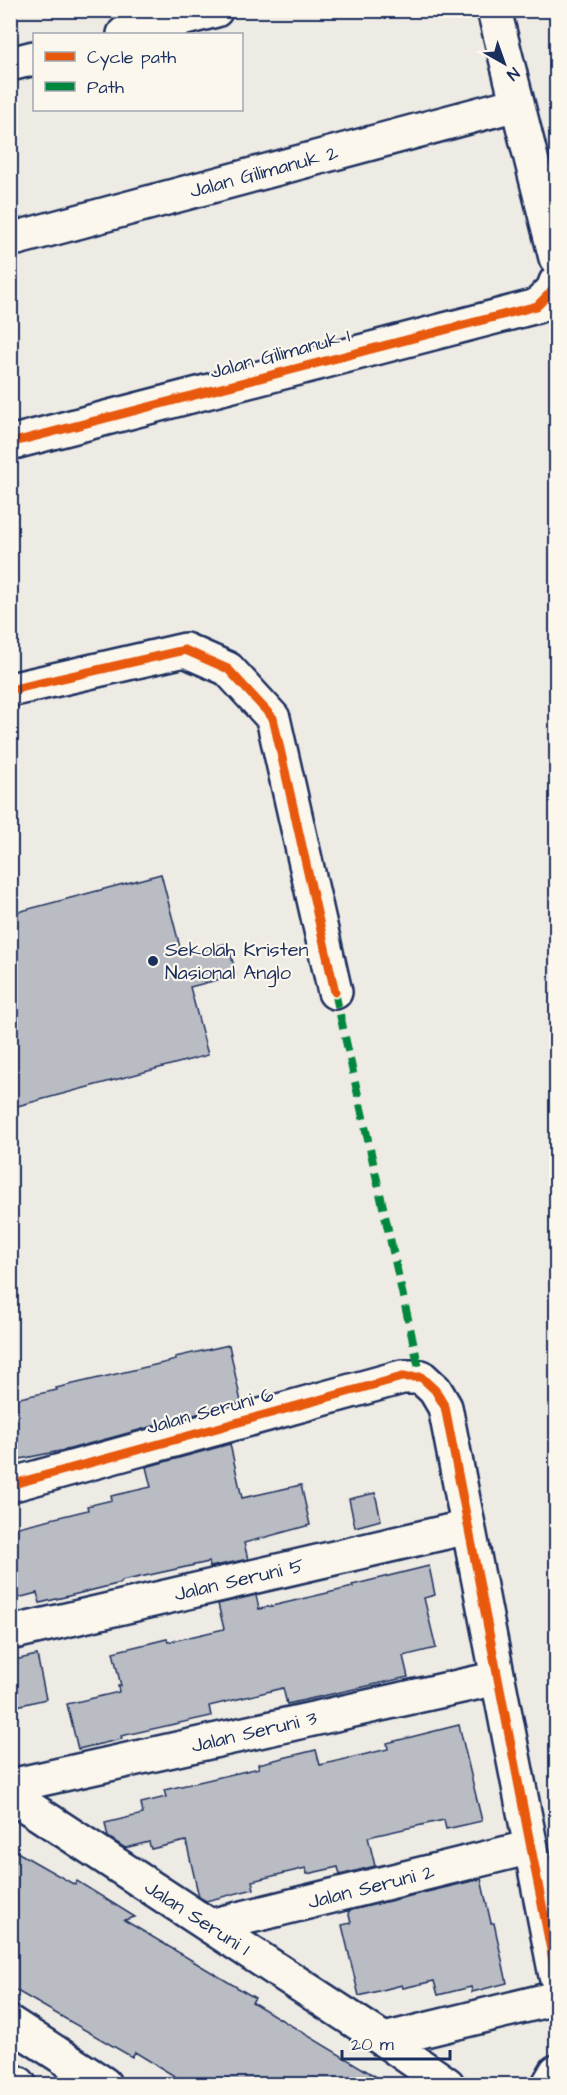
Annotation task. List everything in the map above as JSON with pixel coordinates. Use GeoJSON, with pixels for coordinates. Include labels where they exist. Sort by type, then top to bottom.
{"type":"FeatureCollection","features":[{"type":"Feature","properties":{"kind":"street"},"geometry":{"type":"LineString","coordinates":[[128,33],[216,10]]}},
{"type":"Feature","properties":{"kind":"street"},"geometry":{"type":"LineString","coordinates":[[494,10],[556,258]]}},
{"type":"Feature","properties":{"kind":"street"},"geometry":{"type":"LineString","coordinates":[[10,64],[33,58]]}},
{"type":"Feature","properties":{"kind":"street","name":"Jalan Gilimanuk 2"},"geometry":{"type":"LineString","coordinates":[[10,240],[518,104]]}},
{"type":"Feature","properties":{"kind":"street","name":"Jalan Gilimanuk 1"},"geometry":{"type":"LineString","coordinates":[[10,443],[537,306],[555,286]]}},
{"type":"Feature","properties":{"kind":"street"},"geometry":{"type":"LineString","coordinates":[[10,690],[185,650],[228,669],[273,718],[335,992]]}},
{"type":"Feature","properties":{"kind":"street","name":"Jalan Seruni 6"},"geometry":{"type":"LineString","coordinates":[[10,1485],[402,1377],[421,1377],[435,1390],[445,1407],[468,1527]]}},
{"type":"Feature","properties":{"kind":"street"},"geometry":{"type":"LineString","coordinates":[[468,1527],[556,1976]]}},
{"type":"Feature","properties":{"kind":"street","name":"Jalan Seruni 5"},"geometry":{"type":"LineString","coordinates":[[10,1633],[468,1527]]}},
{"type":"Feature","properties":{"kind":"street","name":"Jalan Seruni 3"},"geometry":{"type":"LineString","coordinates":[[10,1786],[498,1677]]}},
{"type":"Feature","properties":{"kind":"street","name":"Jalan Seruni 1"},"geometry":{"type":"LineString","coordinates":[[10,1795],[384,2040],[447,2085]]}},
{"type":"Feature","properties":{"kind":"street","name":"Jalan Seruni 2"},"geometry":{"type":"LineString","coordinates":[[210,1926],[531,1847]]}},
{"type":"Feature","properties":{"kind":"street"},"geometry":{"type":"LineString","coordinates":[[384,2040],[556,1998]]}},
{"type":"Feature","properties":{"kind":"street"},"geometry":{"type":"LineString","coordinates":[[10,2023],[104,2085]]}},
{"type":"Feature","properties":{"kind":"street"},"geometry":{"type":"LineString","coordinates":[[549,2085],[556,2072]]}},
{"type":"Feature","properties":{"kind":"street"},"geometry":{"type":"LineString","coordinates":[[10,2079],[19,2085]]}},
{"type":"Feature","properties":{"kind":"building"},"geometry":{"type":"Polygon","coordinates":[[[161,874],[182,955],[228,943],[236,975],[190,987],[208,1055],[10,1108],[10,914],[161,874]]]}},
{"type":"Feature","properties":{"kind":"building"},"geometry":{"type":"Polygon","coordinates":[[[229,1345],[241,1402],[70,1449],[10,1461],[10,1400],[229,1345]]]}},
{"type":"Feature","properties":{"kind":"building"},"geometry":{"type":"Polygon","coordinates":[[[230,1444],[242,1498],[301,1485],[310,1525],[244,1543],[248,1559],[210,1567],[209,1562],[122,1581],[40,1603],[37,1593],[10,1600],[10,1529],[88,1510],[87,1506],[112,1500],[111,1496],[151,1487],[146,1467],[230,1444]]]}},
{"type":"Feature","properties":{"kind":"building"},"geometry":{"type":"Polygon","coordinates":[[[375,1493],[381,1520],[355,1527],[349,1499],[375,1493]]]}},
{"type":"Feature","properties":{"kind":"building"},"geometry":{"type":"Polygon","coordinates":[[[429,1566],[435,1595],[424,1598],[436,1648],[403,1656],[408,1677],[287,1704],[283,1688],[209,1706],[211,1716],[121,1736],[122,1739],[78,1749],[67,1704],[119,1692],[118,1686],[121,1686],[113,1652],[224,1629],[218,1604],[256,1595],[259,1609],[429,1566]]]}},
{"type":"Feature","properties":{"kind":"building"},"geometry":{"type":"Polygon","coordinates":[[[37,1655],[46,1699],[17,1706],[10,1680],[10,1661],[37,1655]]]}},
{"type":"Feature","properties":{"kind":"building"},"geometry":{"type":"Polygon","coordinates":[[[459,1725],[482,1821],[446,1829],[444,1820],[368,1837],[375,1866],[340,1875],[338,1867],[307,1874],[306,1868],[252,1881],[254,1889],[206,1901],[199,1897],[186,1841],[151,1849],[149,1842],[125,1848],[108,1837],[105,1823],[143,1814],[141,1803],[166,1797],[164,1790],[259,1768],[258,1764],[316,1750],[320,1765],[388,1749],[387,1743],[459,1725]]]}},
{"type":"Feature","properties":{"kind":"building"},"geometry":{"type":"Polygon","coordinates":[[[10,1848],[75,1885],[77,1881],[135,1917],[124,1920],[255,1998],[252,2002],[390,2085],[189,2085],[135,2052],[132,2057],[10,1987],[10,1848]]]}},
{"type":"Feature","properties":{"kind":"building"},"geometry":{"type":"Polygon","coordinates":[[[481,1879],[491,1923],[494,1923],[507,1983],[472,1992],[471,1987],[438,1995],[434,1981],[403,1988],[402,1985],[359,1996],[342,1925],[351,1923],[348,1911],[481,1879]]]}},
{"type":"Feature","properties":{"kind":"marked path"},"geometry":{"type":"LineString","coordinates":[[335,992],[421,1377]]}},
{"type":"Feature","properties":{"kind":"cycle path"},"geometry":{"type":"LineString","coordinates":[[10,443],[537,306],[553,290],[556,282]]}},
{"type":"Feature","properties":{"kind":"cycle path"},"geometry":{"type":"LineString","coordinates":[[10,690],[185,650],[228,669],[273,718],[335,992]]}},
{"type":"Feature","properties":{"kind":"cycle path"},"geometry":{"type":"LineString","coordinates":[[10,1485],[402,1377],[421,1377],[435,1390],[445,1407],[556,1976]]}},
{"type":"Feature","properties":{"kind":"place","name":"Sekolah Kristen Nasional Anglo"},"geometry":{"type":"Point","coordinates":[153,961]}}]}
